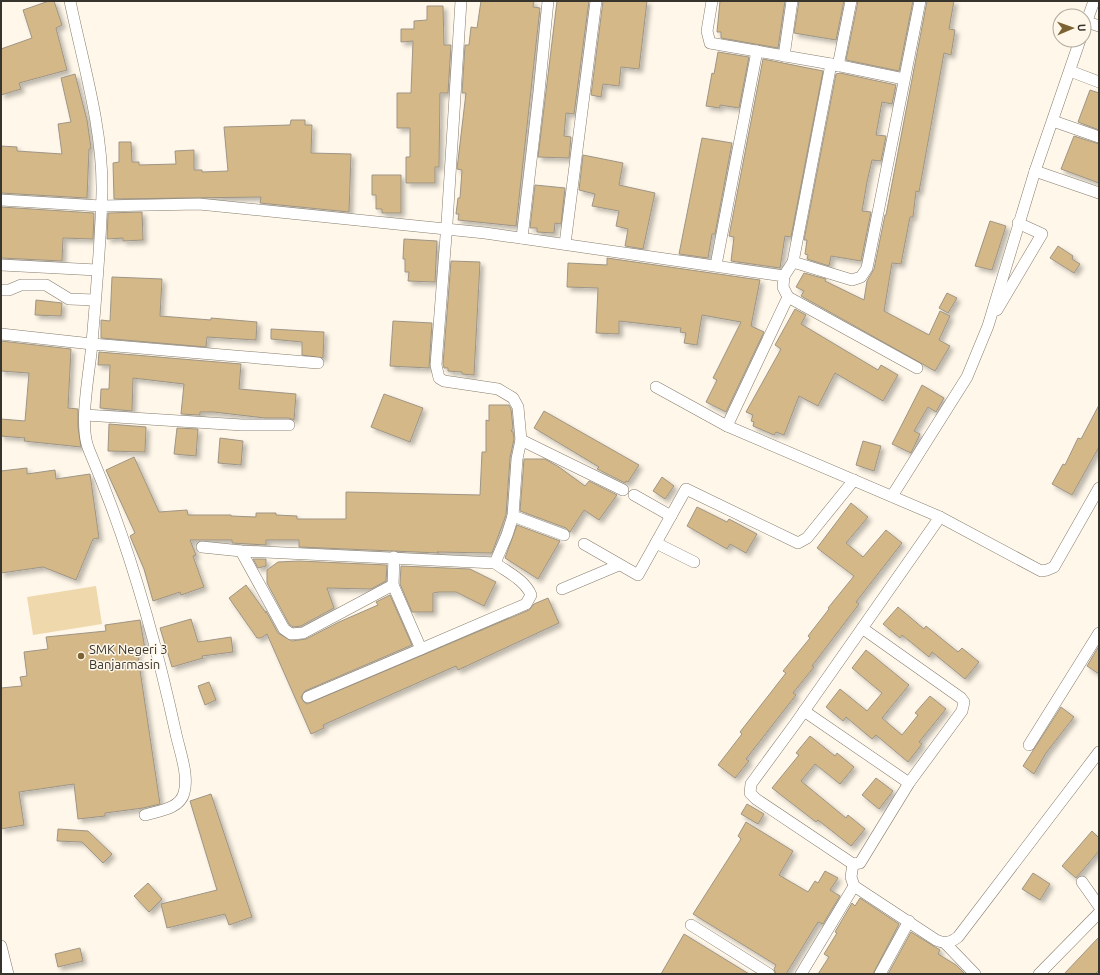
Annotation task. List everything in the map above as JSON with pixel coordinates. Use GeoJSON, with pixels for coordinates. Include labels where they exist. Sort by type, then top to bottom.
{"type":"FeatureCollection","features":[{"type":"Feature","properties":{"kind":"street"},"geometry":{"type":"LineString","coordinates":[[70,1],[98,133],[102,192],[92,344],[85,415],[85,438],[121,532],[142,598],[186,780],[184,794],[176,805],[145,815]]}},
{"type":"Feature","properties":{"kind":"street"},"geometry":{"type":"LineString","coordinates":[[461,1],[447,229],[436,365],[437,374],[439,378],[444,381],[498,389],[513,398],[518,408],[521,440],[517,459],[513,516],[508,535],[495,563]]}},
{"type":"Feature","properties":{"kind":"street"},"geometry":{"type":"LineString","coordinates":[[522,238],[548,1]]}},
{"type":"Feature","properties":{"kind":"street"},"geometry":{"type":"LineString","coordinates":[[564,244],[596,1]]}},
{"type":"Feature","properties":{"kind":"street"},"geometry":{"type":"LineString","coordinates":[[712,1],[707,31],[710,43],[834,65],[904,80]]}},
{"type":"Feature","properties":{"kind":"street"},"geometry":{"type":"LineString","coordinates":[[784,56],[792,1]]}},
{"type":"Feature","properties":{"kind":"street"},"geometry":{"type":"LineString","coordinates":[[851,1],[834,65],[793,262],[784,276],[783,287],[788,297],[917,368]]}},
{"type":"Feature","properties":{"kind":"street"},"geometry":{"type":"LineString","coordinates":[[793,262],[852,280],[857,280],[864,274],[867,268],[920,1]]}},
{"type":"Feature","properties":{"kind":"street"},"geometry":{"type":"LineString","coordinates":[[892,496],[967,377],[988,326],[1018,223],[1077,48]]}},
{"type":"Feature","properties":{"kind":"street"},"geometry":{"type":"LineString","coordinates":[[716,265],[757,51]]}},
{"type":"Feature","properties":{"kind":"street"},"geometry":{"type":"LineString","coordinates":[[1070,71],[1099,82]]}},
{"type":"Feature","properties":{"kind":"street"},"geometry":{"type":"LineString","coordinates":[[1053,121],[1099,137]]}},
{"type":"Feature","properties":{"kind":"street"},"geometry":{"type":"LineString","coordinates":[[1035,171],[1099,193]]}},
{"type":"Feature","properties":{"kind":"street"},"geometry":{"type":"LineString","coordinates":[[1,200],[101,206],[199,204],[522,238],[784,276]]}},
{"type":"Feature","properties":{"kind":"street"},"geometry":{"type":"LineString","coordinates":[[988,326],[1042,234],[1018,223]]}},
{"type":"Feature","properties":{"kind":"street"},"geometry":{"type":"LineString","coordinates":[[1,265],[97,270]]}},
{"type":"Feature","properties":{"kind":"street"},"geometry":{"type":"LineString","coordinates":[[1,290],[9,290],[21,285],[46,285],[69,299],[95,300]]}},
{"type":"Feature","properties":{"kind":"street"},"geometry":{"type":"LineString","coordinates":[[727,426],[788,297]]}},
{"type":"Feature","properties":{"kind":"street"},"geometry":{"type":"LineString","coordinates":[[1,334],[92,344],[318,364]]}},
{"type":"Feature","properties":{"kind":"street"},"geometry":{"type":"LineString","coordinates":[[656,387],[727,426],[940,516],[1036,569],[1048,570],[1054,567],[1099,488]]}},
{"type":"Feature","properties":{"kind":"street"},"geometry":{"type":"LineString","coordinates":[[85,415],[242,425],[289,425]]}},
{"type":"Feature","properties":{"kind":"street"},"geometry":{"type":"LineString","coordinates":[[521,440],[623,490]]}},
{"type":"Feature","properties":{"kind":"street"},"geometry":{"type":"LineString","coordinates":[[584,544],[638,575],[686,489],[798,543],[807,538],[854,480]]}},
{"type":"Feature","properties":{"kind":"street"},"geometry":{"type":"LineString","coordinates":[[634,495],[671,516]]}},
{"type":"Feature","properties":{"kind":"street"},"geometry":{"type":"LineString","coordinates":[[513,516],[564,535]]}},
{"type":"Feature","properties":{"kind":"street"},"geometry":{"type":"LineString","coordinates":[[862,628],[962,698],[964,702],[962,710],[909,783],[860,863],[853,864],[750,794],[751,784],[804,711],[940,516]]}},
{"type":"Feature","properties":{"kind":"street"},"geometry":{"type":"LineString","coordinates":[[656,543],[694,562]]}},
{"type":"Feature","properties":{"kind":"street"},"geometry":{"type":"LineString","coordinates":[[202,547],[241,551],[394,557],[495,563],[524,584],[531,595],[526,604],[308,697]]}},
{"type":"Feature","properties":{"kind":"street"},"geometry":{"type":"LineString","coordinates":[[241,551],[284,629],[291,634],[303,633],[393,585]]}},
{"type":"Feature","properties":{"kind":"street"},"geometry":{"type":"LineString","coordinates":[[394,557],[393,585],[420,649]]}},
{"type":"Feature","properties":{"kind":"street"},"geometry":{"type":"LineString","coordinates":[[562,589],[619,564]]}},
{"type":"Feature","properties":{"kind":"street"},"geometry":{"type":"LineString","coordinates":[[1029,745],[1099,633]]}},
{"type":"Feature","properties":{"kind":"street"},"geometry":{"type":"LineString","coordinates":[[804,711],[909,783]]}},
{"type":"Feature","properties":{"kind":"street"},"geometry":{"type":"LineString","coordinates":[[945,943],[951,942],[958,937],[1099,752]]}},
{"type":"Feature","properties":{"kind":"street"},"geometry":{"type":"LineString","coordinates":[[853,864],[850,876],[854,886],[936,940],[945,943],[975,974]]}},
{"type":"Feature","properties":{"kind":"street"},"geometry":{"type":"LineString","coordinates":[[1082,882],[1099,906]]}},
{"type":"Feature","properties":{"kind":"street"},"geometry":{"type":"LineString","coordinates":[[801,974],[854,886]]}},
{"type":"Feature","properties":{"kind":"street"},"geometry":{"type":"LineString","coordinates":[[1039,974],[1099,913]]}},
{"type":"Feature","properties":{"kind":"street"},"geometry":{"type":"LineString","coordinates":[[880,974],[909,921]]}},
{"type":"Feature","properties":{"kind":"street"},"geometry":{"type":"LineString","coordinates":[[691,925],[770,974]]}},
{"type":"Feature","properties":{"kind":"street"},"geometry":{"type":"LineString","coordinates":[[1,946],[8,974]]}},
{"type":"Feature","properties":{"kind":"shaded area"},"geometry":{"type":"Polygon","coordinates":[[[96,586],[102,624],[33,635],[27,597],[96,586]]]}},
{"type":"Feature","properties":{"kind":"building"},"geometry":{"type":"Polygon","coordinates":[[[49,1],[54,1],[62,25],[56,28],[67,70],[19,83],[21,89],[1,95],[1,49],[32,38],[23,10],[49,1]]]}},
{"type":"Feature","properties":{"kind":"building"},"geometry":{"type":"Polygon","coordinates":[[[481,1],[534,1],[533,7],[540,8],[516,226],[458,220],[459,214],[456,214],[458,198],[460,198],[462,170],[457,169],[466,93],[462,93],[465,45],[469,45],[471,27],[477,28],[481,1]]]}},
{"type":"Feature","properties":{"kind":"building"},"geometry":{"type":"Polygon","coordinates":[[[557,1],[589,1],[574,114],[566,113],[564,136],[571,137],[569,158],[538,157],[557,1]]]}},
{"type":"Feature","properties":{"kind":"building"},"geometry":{"type":"Polygon","coordinates":[[[603,1],[647,1],[639,69],[621,67],[619,86],[603,84],[601,97],[591,95],[603,1]]]}},
{"type":"Feature","properties":{"kind":"building"},"geometry":{"type":"Polygon","coordinates":[[[720,1],[785,1],[778,48],[721,38],[721,32],[717,32],[720,1]]]}},
{"type":"Feature","properties":{"kind":"building"},"geometry":{"type":"Polygon","coordinates":[[[799,1],[844,1],[836,40],[794,33],[799,1]]]}},
{"type":"Feature","properties":{"kind":"building"},"geometry":{"type":"Polygon","coordinates":[[[858,1],[913,1],[899,71],[846,60],[858,1]]]}},
{"type":"Feature","properties":{"kind":"building"},"geometry":{"type":"Polygon","coordinates":[[[927,1],[954,1],[949,29],[955,30],[951,55],[944,53],[919,192],[916,191],[913,217],[910,217],[901,264],[892,263],[884,311],[929,335],[940,311],[950,316],[939,340],[950,346],[935,371],[801,296],[804,291],[796,287],[804,273],[826,279],[825,281],[864,300],[867,281],[874,269],[886,215],[927,1]]]}},
{"type":"Feature","properties":{"kind":"building"},"geometry":{"type":"Polygon","coordinates":[[[427,6],[443,6],[444,45],[451,45],[448,93],[440,93],[439,167],[435,167],[435,183],[406,183],[406,157],[410,157],[410,128],[397,128],[397,93],[411,93],[413,41],[401,42],[401,29],[414,29],[414,21],[427,20],[427,6]]]}},
{"type":"Feature","properties":{"kind":"building"},"geometry":{"type":"Polygon","coordinates":[[[718,52],[749,57],[739,108],[720,105],[720,108],[706,106],[712,73],[714,74],[718,52]]]}},
{"type":"Feature","properties":{"kind":"building"},"geometry":{"type":"Polygon","coordinates":[[[763,59],[823,71],[791,237],[785,236],[780,268],[731,261],[734,237],[729,236],[763,59]]]}},
{"type":"Feature","properties":{"kind":"building"},"geometry":{"type":"Polygon","coordinates":[[[840,73],[896,85],[892,104],[882,102],[876,135],[886,136],[881,161],[872,160],[867,182],[862,211],[871,212],[861,261],[831,256],[829,266],[807,259],[808,255],[805,254],[807,240],[804,240],[836,74],[840,73]]]}},
{"type":"Feature","properties":{"kind":"building"},"geometry":{"type":"Polygon","coordinates":[[[75,74],[87,120],[91,148],[89,149],[87,198],[1,193],[1,146],[17,147],[17,151],[62,154],[58,124],[71,122],[61,78],[75,74]]]}},
{"type":"Feature","properties":{"kind":"building"},"geometry":{"type":"Polygon","coordinates":[[[1090,90],[1099,93],[1099,130],[1078,122],[1090,90]]]}},
{"type":"Feature","properties":{"kind":"building"},"geometry":{"type":"Polygon","coordinates":[[[291,120],[305,120],[305,125],[312,125],[311,153],[351,154],[349,212],[260,203],[261,197],[114,199],[113,163],[119,162],[119,142],[131,142],[132,162],[139,162],[139,165],[176,164],[175,151],[194,150],[194,170],[202,170],[202,172],[228,171],[224,127],[290,125],[291,120]]]}},
{"type":"Feature","properties":{"kind":"building"},"geometry":{"type":"Polygon","coordinates":[[[1074,136],[1099,144],[1099,183],[1061,169],[1074,136]]]}},
{"type":"Feature","properties":{"kind":"building"},"geometry":{"type":"Polygon","coordinates":[[[702,138],[732,143],[715,234],[712,234],[708,258],[679,254],[702,138]]]}},
{"type":"Feature","properties":{"kind":"building"},"geometry":{"type":"Polygon","coordinates":[[[583,155],[623,163],[619,185],[655,193],[643,249],[625,246],[628,229],[616,226],[619,211],[592,206],[595,194],[579,190],[583,155]]]}},
{"type":"Feature","properties":{"kind":"building"},"geometry":{"type":"Polygon","coordinates":[[[372,175],[401,175],[401,213],[382,213],[382,209],[376,209],[376,195],[372,195],[372,175]]]}},
{"type":"Feature","properties":{"kind":"building"},"geometry":{"type":"Polygon","coordinates":[[[535,185],[565,188],[561,224],[555,223],[554,233],[537,232],[537,228],[530,228],[535,185]]]}},
{"type":"Feature","properties":{"kind":"building"},"geometry":{"type":"Polygon","coordinates":[[[1,207],[94,213],[93,239],[63,238],[62,261],[1,258],[1,207]]]}},
{"type":"Feature","properties":{"kind":"building"},"geometry":{"type":"Polygon","coordinates":[[[142,212],[143,240],[123,241],[123,238],[107,239],[108,213],[142,212]]]}},
{"type":"Feature","properties":{"kind":"building"},"geometry":{"type":"Polygon","coordinates":[[[990,221],[1006,226],[992,270],[975,266],[990,221]]]}},
{"type":"Feature","properties":{"kind":"building"},"geometry":{"type":"Polygon","coordinates":[[[404,239],[437,241],[435,282],[408,281],[409,272],[405,272],[405,259],[403,259],[404,239]]]}},
{"type":"Feature","properties":{"kind":"building"},"geometry":{"type":"Polygon","coordinates":[[[1058,246],[1073,256],[1072,259],[1080,264],[1074,273],[1050,258],[1058,246]]]}},
{"type":"Feature","properties":{"kind":"building"},"geometry":{"type":"Polygon","coordinates":[[[607,258],[760,280],[751,326],[764,332],[726,412],[706,402],[717,380],[713,378],[741,322],[702,315],[697,345],[684,343],[686,333],[680,332],[681,328],[619,321],[619,334],[596,333],[598,288],[567,287],[568,263],[607,265],[607,258]]]}},
{"type":"Feature","properties":{"kind":"building"},"geometry":{"type":"Polygon","coordinates":[[[451,261],[480,262],[474,375],[448,371],[448,368],[444,368],[443,364],[451,261]]]}},
{"type":"Feature","properties":{"kind":"building"},"geometry":{"type":"Polygon","coordinates":[[[112,277],[162,279],[160,316],[257,322],[256,340],[207,337],[206,347],[101,338],[101,320],[110,321],[112,277]]]}},
{"type":"Feature","properties":{"kind":"building"},"geometry":{"type":"Polygon","coordinates":[[[947,293],[957,298],[948,313],[939,308],[947,293]]]}},
{"type":"Feature","properties":{"kind":"building"},"geometry":{"type":"Polygon","coordinates":[[[36,300],[62,303],[61,316],[35,315],[36,300]]]}},
{"type":"Feature","properties":{"kind":"building"},"geometry":{"type":"Polygon","coordinates":[[[795,309],[806,315],[801,324],[878,370],[881,365],[898,375],[883,401],[835,373],[818,406],[799,396],[784,435],[776,432],[774,435],[753,426],[754,422],[751,421],[753,415],[746,412],[781,349],[775,345],[795,309]]]}},
{"type":"Feature","properties":{"kind":"building"},"geometry":{"type":"Polygon","coordinates":[[[393,321],[432,323],[429,368],[390,366],[393,321]]]}},
{"type":"Feature","properties":{"kind":"building"},"geometry":{"type":"Polygon","coordinates":[[[271,329],[324,332],[323,358],[302,355],[302,342],[271,339],[271,329]]]}},
{"type":"Feature","properties":{"kind":"building"},"geometry":{"type":"Polygon","coordinates":[[[1,341],[71,349],[68,408],[78,409],[78,427],[81,447],[24,441],[25,438],[1,436],[1,419],[25,421],[29,373],[1,371],[1,341]]]}},
{"type":"Feature","properties":{"kind":"building"},"geometry":{"type":"Polygon","coordinates":[[[99,352],[241,364],[239,389],[296,394],[294,420],[289,418],[265,418],[214,412],[200,412],[200,415],[181,414],[184,384],[133,378],[132,411],[100,408],[101,389],[109,389],[110,365],[98,365],[99,352]]]}},
{"type":"Feature","properties":{"kind":"building"},"geometry":{"type":"Polygon","coordinates":[[[922,385],[944,398],[936,412],[928,407],[914,431],[920,434],[911,453],[892,444],[922,385]]]}},
{"type":"Feature","properties":{"kind":"building"},"geometry":{"type":"Polygon","coordinates":[[[384,394],[423,408],[410,442],[371,427],[384,394]]]}},
{"type":"Feature","properties":{"kind":"building"},"geometry":{"type":"Polygon","coordinates":[[[489,405],[509,405],[511,409],[513,428],[511,431],[513,432],[514,439],[510,458],[506,515],[492,553],[437,552],[439,553],[299,547],[299,540],[266,540],[266,545],[232,543],[232,540],[190,540],[196,555],[193,556],[204,587],[181,595],[180,592],[153,601],[144,569],[130,536],[135,533],[106,470],[134,457],[159,512],[187,510],[188,515],[231,515],[256,517],[256,513],[276,513],[276,515],[297,516],[297,519],[346,519],[346,492],[480,495],[482,452],[486,452],[486,420],[489,421],[489,405]]]}},
{"type":"Feature","properties":{"kind":"building"},"geometry":{"type":"Polygon","coordinates":[[[1099,405],[1099,447],[1072,495],[1052,484],[1063,464],[1065,465],[1078,438],[1081,439],[1099,405]]]}},
{"type":"Feature","properties":{"kind":"building"},"geometry":{"type":"Polygon","coordinates":[[[544,411],[639,465],[628,482],[626,481],[625,483],[597,469],[599,467],[534,428],[544,411]]]}},
{"type":"Feature","properties":{"kind":"building"},"geometry":{"type":"Polygon","coordinates":[[[109,424],[146,427],[145,452],[108,451],[109,424]]]}},
{"type":"Feature","properties":{"kind":"building"},"geometry":{"type":"Polygon","coordinates":[[[177,428],[198,429],[196,456],[174,454],[177,428]]]}},
{"type":"Feature","properties":{"kind":"building"},"geometry":{"type":"Polygon","coordinates":[[[220,438],[243,441],[241,465],[218,463],[220,438]]]}},
{"type":"Feature","properties":{"kind":"building"},"geometry":{"type":"Polygon","coordinates":[[[863,441],[881,446],[874,471],[856,465],[863,441]]]}},
{"type":"Feature","properties":{"kind":"building"},"geometry":{"type":"Polygon","coordinates":[[[524,459],[545,459],[559,467],[585,486],[589,481],[617,495],[599,520],[584,510],[570,532],[566,528],[520,511],[524,459]]]}},
{"type":"Feature","properties":{"kind":"building"},"geometry":{"type":"Polygon","coordinates":[[[27,468],[27,474],[55,470],[56,479],[90,474],[99,538],[93,539],[76,580],[43,567],[1,573],[1,471],[27,468]]]}},
{"type":"Feature","properties":{"kind":"building"},"geometry":{"type":"Polygon","coordinates":[[[662,477],[674,486],[665,499],[653,491],[662,477]]]}},
{"type":"Feature","properties":{"kind":"building"},"geometry":{"type":"Polygon","coordinates":[[[851,503],[868,517],[846,543],[863,557],[886,530],[902,543],[856,602],[859,604],[812,666],[814,667],[793,693],[796,695],[746,759],[749,761],[735,778],[718,765],[742,734],[740,732],[786,673],[783,671],[810,638],[808,636],[829,609],[828,608],[854,576],[817,548],[851,503]]]}},
{"type":"Feature","properties":{"kind":"building"},"geometry":{"type":"Polygon","coordinates":[[[697,507],[727,522],[729,519],[757,534],[746,553],[730,544],[727,549],[687,526],[697,507]]]}},
{"type":"Feature","properties":{"kind":"building"},"geometry":{"type":"Polygon","coordinates":[[[517,525],[560,541],[538,579],[505,558],[517,525]]]}},
{"type":"Feature","properties":{"kind":"building"},"geometry":{"type":"Polygon","coordinates":[[[253,559],[266,559],[266,566],[258,568],[253,559]]]}},
{"type":"Feature","properties":{"kind":"building"},"geometry":{"type":"Polygon","coordinates":[[[299,561],[387,565],[386,581],[371,589],[327,588],[334,608],[301,626],[293,627],[289,624],[267,583],[267,570],[278,562],[299,561]]]}},
{"type":"Feature","properties":{"kind":"building"},"geometry":{"type":"Polygon","coordinates":[[[401,566],[470,569],[496,582],[484,606],[456,592],[439,592],[433,593],[433,612],[412,612],[400,584],[401,566]]]}},
{"type":"Feature","properties":{"kind":"building"},"geometry":{"type":"Polygon","coordinates":[[[246,585],[266,613],[266,611],[278,633],[292,641],[306,639],[339,622],[378,605],[376,602],[390,595],[412,645],[305,691],[301,697],[307,704],[529,610],[534,604],[548,598],[559,623],[458,670],[456,666],[323,725],[324,728],[311,734],[267,634],[261,638],[257,638],[229,598],[246,585]]]}},
{"type":"Feature","properties":{"kind":"building"},"geometry":{"type":"Polygon","coordinates":[[[898,607],[924,629],[926,626],[958,652],[962,648],[979,662],[965,679],[932,652],[929,657],[902,635],[900,638],[883,624],[898,607]]]}},
{"type":"Feature","properties":{"kind":"building"},"geometry":{"type":"Polygon","coordinates":[[[191,619],[198,642],[231,637],[233,652],[202,656],[203,658],[172,667],[160,628],[191,619]]]}},
{"type":"Feature","properties":{"kind":"building"},"geometry":{"type":"Polygon","coordinates":[[[140,620],[145,649],[137,650],[160,804],[143,808],[105,813],[105,816],[78,819],[74,784],[19,792],[24,825],[1,829],[1,688],[22,686],[20,677],[27,676],[24,652],[48,649],[46,637],[106,631],[105,625],[140,620]]]}},
{"type":"Feature","properties":{"kind":"building"},"geometry":{"type":"Polygon","coordinates":[[[1099,646],[1099,674],[1087,666],[1099,646]]]}},
{"type":"Feature","properties":{"kind":"building"},"geometry":{"type":"Polygon","coordinates":[[[866,650],[909,685],[882,718],[902,735],[918,715],[915,713],[930,696],[946,709],[919,742],[922,744],[908,762],[876,735],[872,739],[846,717],[843,721],[826,707],[840,689],[867,711],[882,693],[852,668],[866,650]]]}},
{"type":"Feature","properties":{"kind":"building"},"geometry":{"type":"Polygon","coordinates":[[[209,682],[216,700],[205,705],[198,686],[209,682]]]}},
{"type":"Feature","properties":{"kind":"building"},"geometry":{"type":"Polygon","coordinates":[[[1061,707],[1074,717],[1046,753],[1034,774],[1023,766],[1061,707]]]}},
{"type":"Feature","properties":{"kind":"building"},"geometry":{"type":"Polygon","coordinates":[[[810,736],[835,756],[837,753],[854,767],[840,784],[815,764],[801,781],[846,818],[848,815],[865,829],[851,846],[818,820],[816,822],[772,788],[799,755],[796,753],[810,736]]]}},
{"type":"Feature","properties":{"kind":"building"},"geometry":{"type":"Polygon","coordinates":[[[876,778],[893,791],[879,809],[862,795],[876,778]]]}},
{"type":"Feature","properties":{"kind":"building"},"geometry":{"type":"Polygon","coordinates":[[[211,794],[252,917],[229,925],[225,914],[167,928],[161,904],[217,890],[190,801],[211,794]]]}},
{"type":"Feature","properties":{"kind":"building"},"geometry":{"type":"Polygon","coordinates":[[[747,804],[764,814],[758,824],[741,814],[747,804]]]}},
{"type":"Feature","properties":{"kind":"building"},"geometry":{"type":"Polygon","coordinates":[[[746,822],[793,851],[779,875],[808,892],[815,881],[818,883],[825,871],[838,878],[830,890],[840,896],[823,924],[818,922],[786,974],[776,974],[774,969],[776,965],[693,914],[741,839],[738,836],[746,822]]]}},
{"type":"Feature","properties":{"kind":"building"},"geometry":{"type":"Polygon","coordinates":[[[58,829],[88,831],[112,854],[103,863],[82,842],[57,841],[58,829]]]}},
{"type":"Feature","properties":{"kind":"building"},"geometry":{"type":"Polygon","coordinates":[[[1092,831],[1099,838],[1099,851],[1076,878],[1062,866],[1092,831]]]}},
{"type":"Feature","properties":{"kind":"building"},"geometry":{"type":"Polygon","coordinates":[[[1033,873],[1050,884],[1040,900],[1022,889],[1033,873]]]}},
{"type":"Feature","properties":{"kind":"building"},"geometry":{"type":"Polygon","coordinates":[[[148,883],[162,899],[149,912],[134,896],[148,883]]]}},
{"type":"Feature","properties":{"kind":"building"},"geometry":{"type":"Polygon","coordinates":[[[860,898],[899,924],[873,974],[818,974],[829,957],[824,954],[837,933],[835,932],[852,903],[855,906],[860,898]]]}},
{"type":"Feature","properties":{"kind":"building"},"geometry":{"type":"Polygon","coordinates":[[[911,932],[940,950],[938,954],[956,965],[965,974],[888,974],[911,932]]]}},
{"type":"Feature","properties":{"kind":"building"},"geometry":{"type":"Polygon","coordinates":[[[684,934],[749,974],[661,974],[684,934]]]}},
{"type":"Feature","properties":{"kind":"building"},"geometry":{"type":"Polygon","coordinates":[[[1099,937],[1099,970],[1095,974],[1064,974],[1099,937]]]}},
{"type":"Feature","properties":{"kind":"building"},"geometry":{"type":"Polygon","coordinates":[[[80,948],[83,961],[58,967],[55,954],[80,948]]]}},
{"type":"Feature","properties":{"kind":"place","name":"SMK Negeri 3 Banjarmasin"},"geometry":{"type":"Point","coordinates":[81,656]}}]}
